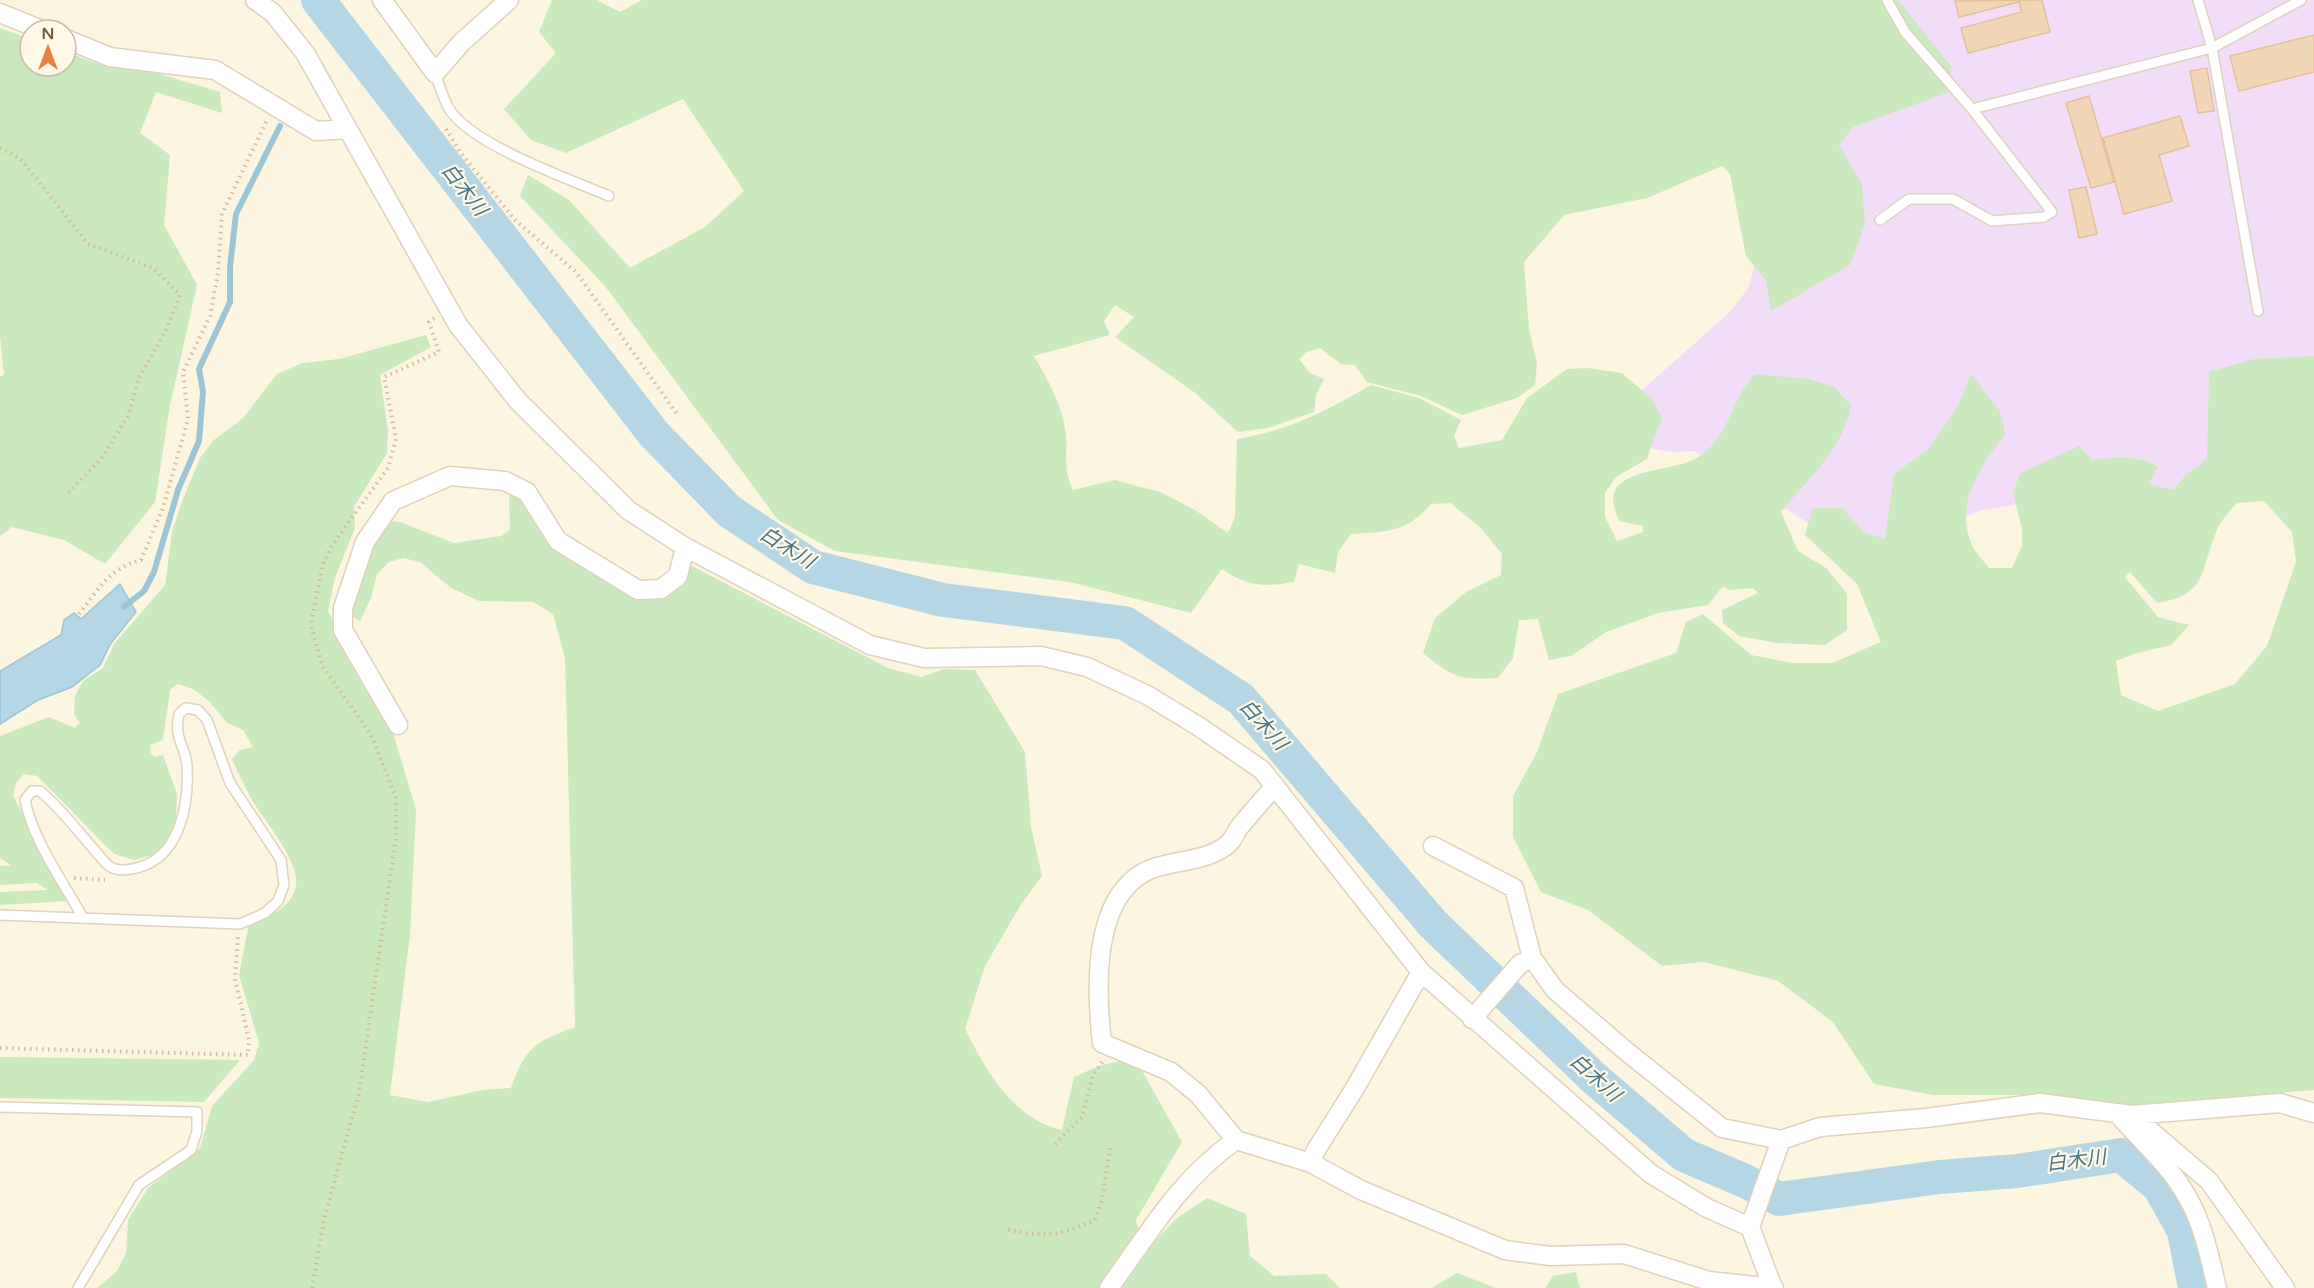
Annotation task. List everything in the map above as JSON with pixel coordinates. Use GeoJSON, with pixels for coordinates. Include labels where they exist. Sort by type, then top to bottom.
{"type":"FeatureCollection","features":[{"type":"Feature","properties":{"kind":"street"},"geometry":{"type":"LineString","coordinates":[[255,0],[273,13],[305,53],[448,307],[480,355],[518,401],[627,510],[685,547],[870,645],[924,658],[1041,656],[1087,667],[1147,695],[1198,726],[1262,771],[1421,972],[1472,1019],[1651,1174],[1707,1208],[1752,1219]]}},
{"type":"Feature","properties":{"kind":"street"},"geometry":{"type":"LineString","coordinates":[[382,0],[435,73],[462,42],[509,0]]}},
{"type":"Feature","properties":{"kind":"street"},"geometry":{"type":"LineString","coordinates":[[0,13],[18,20]]}},
{"type":"Feature","properties":{"kind":"street"},"geometry":{"type":"LineString","coordinates":[[78,44],[110,57],[215,70],[316,131],[348,129]]}},
{"type":"Feature","properties":{"kind":"street"},"geometry":{"type":"LineString","coordinates":[[398,725],[343,630],[343,608],[365,542],[393,501],[450,476],[505,481],[527,492],[558,542],[638,590],[661,589],[678,576],[685,547]]}},
{"type":"Feature","properties":{"kind":"street"},"geometry":{"type":"LineString","coordinates":[[1275,786],[1240,826],[1229,843],[1212,852],[1152,869],[1137,877],[1117,901],[1105,925],[1100,952],[1099,1017],[1102,1043],[1171,1072],[1198,1094],[1236,1140],[1311,1164],[1361,1190],[1505,1250],[1550,1256],[1624,1254],[1709,1281],[1774,1288],[1752,1219],[1781,1140]]}},
{"type":"Feature","properties":{"kind":"street"},"geometry":{"type":"LineString","coordinates":[[1433,846],[1514,888],[1526,961],[1555,990],[1626,1052],[1722,1128],[1781,1140],[1820,1126],[1926,1118],[2040,1103],[2124,1114],[2280,1103],[2314,1113]]}},
{"type":"Feature","properties":{"kind":"street"},"geometry":{"type":"LineString","coordinates":[[1472,1019],[1526,961]]}},
{"type":"Feature","properties":{"kind":"street"},"geometry":{"type":"LineString","coordinates":[[1311,1164],[1316,1150],[1355,1088],[1421,972]]}},
{"type":"Feature","properties":{"kind":"street"},"geometry":{"type":"LineString","coordinates":[[2124,1114],[2190,1200],[2205,1239],[2217,1288]]}},
{"type":"Feature","properties":{"kind":"street"},"geometry":{"type":"LineString","coordinates":[[2124,1114],[2209,1181],[2285,1288]]}},
{"type":"Feature","properties":{"kind":"street"},"geometry":{"type":"LineString","coordinates":[[1109,1288],[1186,1182],[1208,1160],[1236,1140]]}},
{"type":"Feature","properties":{"kind":"lane"},"geometry":{"type":"LineString","coordinates":[[1880,220],[1909,200],[1953,200],[1992,221],[2044,217],[2052,212],[1972,109],[1905,32],[1887,0]]}},
{"type":"Feature","properties":{"kind":"lane"},"geometry":{"type":"LineString","coordinates":[[2198,0],[2212,48],[2258,311]]}},
{"type":"Feature","properties":{"kind":"lane"},"geometry":{"type":"LineString","coordinates":[[2278,0],[2286,8]]}},
{"type":"Feature","properties":{"kind":"lane"},"geometry":{"type":"LineString","coordinates":[[1972,109],[2212,48],[2301,0]]}},
{"type":"Feature","properties":{"kind":"lane"},"geometry":{"type":"LineString","coordinates":[[435,73],[449,109],[474,133],[524,159],[609,196]]}},
{"type":"Feature","properties":{"kind":"lane"},"geometry":{"type":"LineString","coordinates":[[0,915],[240,924],[266,913],[278,901],[284,885],[281,860],[230,783],[207,720],[198,710],[186,708],[179,714],[177,725],[179,744],[188,765],[183,818],[174,840],[161,857],[129,871],[110,867],[51,800],[40,791],[32,791],[25,800],[28,812],[83,918]]}},
{"type":"Feature","properties":{"kind":"lane"},"geometry":{"type":"LineString","coordinates":[[0,1107],[197,1113],[197,1131],[191,1150],[139,1185],[78,1288]]}},
{"type":"Feature","properties":{"kind":"path"},"geometry":{"type":"LineString","coordinates":[[79,614],[112,573],[123,565],[141,560],[163,508],[188,419],[183,372],[210,316],[218,273],[222,214],[273,106]]}},
{"type":"Feature","properties":{"kind":"path"},"geometry":{"type":"LineString","coordinates":[[442,122],[460,152],[515,220],[576,272],[677,414]]}},
{"type":"Feature","properties":{"kind":"path"},"geometry":{"type":"LineString","coordinates":[[0,148],[21,158],[88,244],[153,268],[180,295],[166,330],[139,378],[128,416],[101,459],[66,495]]}},
{"type":"Feature","properties":{"kind":"path"},"geometry":{"type":"LineString","coordinates":[[312,1288],[326,1215],[359,1093],[396,836],[396,797],[370,733],[323,667],[311,626],[322,566],[333,544],[388,468],[396,439],[384,378],[439,351],[429,322],[448,307]]}},
{"type":"Feature","properties":{"kind":"path"},"geometry":{"type":"LineString","coordinates":[[61,878],[122,881],[121,869]]}},
{"type":"Feature","properties":{"kind":"path"},"geometry":{"type":"LineString","coordinates":[[0,1048],[248,1055],[249,1040],[235,979],[240,924]]}},
{"type":"Feature","properties":{"kind":"path"},"geometry":{"type":"LineString","coordinates":[[1055,1144],[1082,1117],[1093,1075],[1112,1048]]}},
{"type":"Feature","properties":{"kind":"path"},"geometry":{"type":"LineString","coordinates":[[1008,1230],[1041,1236],[1064,1233],[1095,1220],[1102,1200],[1110,1149]]}},
{"type":"Feature","properties":{"kind":"shaded area"},"geometry":{"type":"Polygon","coordinates":[[[1892,0],[2314,0],[2314,420],[2184,500],[2105,490],[1982,510],[1917,536],[1845,573],[1808,523],[1694,451],[1670,452],[1590,436],[1730,312],[1749,287],[1757,252],[1892,0]]]}},
{"type":"Feature","properties":{"kind":"green space"},"geometry":{"type":"Polygon","coordinates":[[[552,0],[597,0],[620,12],[642,0],[1898,0],[1951,66],[1947,93],[1853,127],[1839,145],[1862,184],[1865,224],[1850,265],[1771,311],[1766,280],[1746,256],[1730,174],[1722,166],[1647,198],[1564,215],[1524,262],[1529,330],[1537,363],[1535,385],[1517,398],[1462,415],[1421,396],[1367,382],[1355,365],[1341,364],[1320,348],[1307,352],[1299,359],[1310,373],[1324,379],[1316,395],[1314,412],[1268,428],[1238,432],[1194,392],[1115,337],[1134,317],[1115,305],[1104,321],[1110,335],[1034,356],[1062,414],[1066,435],[1066,468],[1073,490],[1115,480],[1160,492],[1195,510],[1228,533],[1235,517],[1237,439],[1274,431],[1307,419],[1371,385],[1419,398],[1461,420],[1454,436],[1459,448],[1502,440],[1527,398],[1567,369],[1587,368],[1622,373],[1652,399],[1662,418],[1647,459],[1616,477],[1605,493],[1605,517],[1617,541],[1643,532],[1643,526],[1619,521],[1613,499],[1617,487],[1633,476],[1687,463],[1707,450],[1723,430],[1746,385],[1755,374],[1807,379],[1833,386],[1851,405],[1841,435],[1824,462],[1781,512],[1798,551],[1826,568],[1847,594],[1847,630],[1825,645],[1777,643],[1739,636],[1723,623],[1722,610],[1758,593],[1753,588],[1729,590],[1723,586],[1708,605],[1658,613],[1606,632],[1571,656],[1549,660],[1538,619],[1519,620],[1513,658],[1498,678],[1457,676],[1423,653],[1435,618],[1466,592],[1501,575],[1502,554],[1481,528],[1450,503],[1431,504],[1413,520],[1396,529],[1351,534],[1338,552],[1335,573],[1299,564],[1294,582],[1265,585],[1248,582],[1222,569],[1191,613],[1070,582],[835,551],[778,520],[605,286],[520,196],[528,175],[569,200],[630,268],[705,227],[744,191],[683,99],[566,153],[531,140],[504,109],[556,53],[539,32],[552,0]]]}},
{"type":"Feature","properties":{"kind":"green space"},"geometry":{"type":"Polygon","coordinates":[[[0,28],[18,35],[18,78],[78,78],[78,56],[99,64],[160,74],[220,92],[222,113],[156,92],[140,133],[170,155],[164,225],[197,285],[170,405],[155,502],[105,564],[64,540],[12,527],[0,536],[0,377],[4,374],[0,337],[0,28]]]}},
{"type":"Feature","properties":{"kind":"green space"},"geometry":{"type":"Polygon","coordinates":[[[426,335],[431,347],[380,375],[388,431],[387,453],[354,507],[355,528],[335,578],[328,611],[392,729],[416,810],[410,935],[390,1095],[428,1102],[483,1090],[511,1088],[522,1063],[533,1048],[550,1037],[575,1027],[565,658],[553,614],[533,602],[479,601],[451,588],[420,562],[403,558],[389,562],[377,574],[371,598],[360,621],[346,612],[372,519],[400,522],[454,543],[501,536],[510,530],[509,490],[527,498],[545,535],[622,584],[683,580],[690,565],[888,668],[921,677],[944,669],[975,670],[1025,752],[1031,827],[1042,876],[1020,906],[985,966],[965,1029],[992,1077],[1015,1104],[1044,1124],[1062,1130],[1074,1077],[1099,1066],[1131,1058],[1140,1067],[1182,1142],[1136,1220],[1140,1238],[1105,1288],[97,1288],[117,1271],[126,1253],[128,1220],[148,1188],[200,1148],[212,1106],[254,1060],[259,1043],[239,975],[249,923],[285,906],[294,893],[296,876],[287,853],[252,800],[232,759],[240,750],[253,747],[243,730],[227,723],[209,701],[193,689],[178,684],[170,690],[163,740],[150,745],[151,754],[155,757],[163,755],[177,794],[176,819],[167,841],[157,854],[134,860],[114,854],[37,776],[24,774],[16,783],[13,795],[68,901],[0,905],[0,892],[48,890],[37,883],[0,885],[0,866],[11,865],[0,858],[0,736],[49,717],[75,728],[80,723],[74,714],[75,696],[83,681],[103,668],[114,644],[165,585],[172,532],[200,458],[214,440],[243,418],[277,374],[303,363],[339,359],[426,335]]]}},
{"type":"Feature","properties":{"kind":"green space"},"geometry":{"type":"Polygon","coordinates":[[[2314,356],[2314,1090],[2131,1105],[2029,1095],[1933,1095],[1874,1084],[1833,1022],[1778,981],[1704,962],[1662,966],[1588,910],[1541,892],[1513,837],[1513,796],[1537,752],[1558,694],[1676,653],[1686,622],[1703,614],[1751,655],[1793,663],[1832,663],[1881,642],[1857,584],[1805,535],[1812,508],[1842,508],[1864,532],[1885,539],[1894,474],[1928,449],[1958,406],[1971,374],[2000,411],[2005,434],[1972,486],[1966,514],[1967,529],[1973,548],[1989,568],[2012,568],[2022,546],[2022,528],[2013,493],[2020,473],[2079,446],[2092,460],[2134,458],[2150,463],[2158,467],[2149,484],[2173,490],[2186,475],[2207,459],[2209,372],[2254,359],[2314,356]],[[2264,501],[2237,503],[2219,526],[2200,578],[2186,594],[2157,603],[2130,572],[2125,577],[2158,617],[2189,625],[2171,645],[2137,653],[2116,661],[2121,695],[2158,711],[2235,684],[2267,646],[2296,562],[2292,532],[2264,501]]]}},
{"type":"Feature","properties":{"kind":"green space"},"geometry":{"type":"Polygon","coordinates":[[[0,1057],[240,1060],[204,1102],[0,1098],[0,1057]]]}},
{"type":"Feature","properties":{"kind":"green space"},"geometry":{"type":"Polygon","coordinates":[[[1207,1198],[1246,1214],[1250,1256],[1274,1276],[1326,1274],[1340,1288],[1115,1288],[1143,1249],[1149,1247],[1177,1218],[1207,1198]]]}},
{"type":"Feature","properties":{"kind":"green space"},"geometry":{"type":"Polygon","coordinates":[[[1576,1272],[1580,1288],[1545,1288],[1553,1276],[1576,1272]]]}},
{"type":"Feature","properties":{"kind":"green space"},"geometry":{"type":"Polygon","coordinates":[[[1457,1273],[1496,1288],[1432,1288],[1457,1273]]]}},
{"type":"Feature","properties":{"kind":"water"},"geometry":{"type":"Polygon","coordinates":[[[120,584],[136,612],[111,643],[100,665],[72,687],[38,700],[0,724],[0,671],[61,635],[64,620],[74,613],[81,619],[120,584]]]}},
{"type":"Feature","properties":{"kind":"building"},"geometry":{"type":"Polygon","coordinates":[[[2042,0],[2050,32],[1968,53],[1961,28],[2022,12],[2019,2],[1959,17],[1955,1],[2042,0]]]}},
{"type":"Feature","properties":{"kind":"building"},"geometry":{"type":"Polygon","coordinates":[[[2314,35],[2314,72],[2239,91],[2230,56],[2314,35]]]}},
{"type":"Feature","properties":{"kind":"building"},"geometry":{"type":"Polygon","coordinates":[[[2207,68],[2214,111],[2198,113],[2190,71],[2207,68]]]}},
{"type":"Feature","properties":{"kind":"building"},"geometry":{"type":"Polygon","coordinates":[[[2089,96],[2114,182],[2091,188],[2066,103],[2089,96]]]}},
{"type":"Feature","properties":{"kind":"building"},"geometry":{"type":"Polygon","coordinates":[[[2180,116],[2189,146],[2159,155],[2172,201],[2124,214],[2103,138],[2180,116]]]}},
{"type":"Feature","properties":{"kind":"building"},"geometry":{"type":"Polygon","coordinates":[[[2086,187],[2097,234],[2079,238],[2069,190],[2086,187]]]}},
{"type":"Feature","properties":{"kind":"waterway","name":"白木川"},"geometry":{"type":"LineString","coordinates":[[318,0],[654,434],[729,511],[813,567],[943,600],[1125,623],[1241,699],[1433,924],[1595,1079],[1684,1155],[1745,1181],[1779,1199],[1940,1177],[2017,1171],[2121,1155],[2159,1186],[2184,1231],[2195,1288]]}},
{"type":"Feature","properties":{"kind":"waterway"},"geometry":{"type":"LineString","coordinates":[[124,607],[144,591],[154,572],[178,490],[199,441],[203,392],[199,369],[230,302],[230,267],[236,214],[280,126]]}}]}
